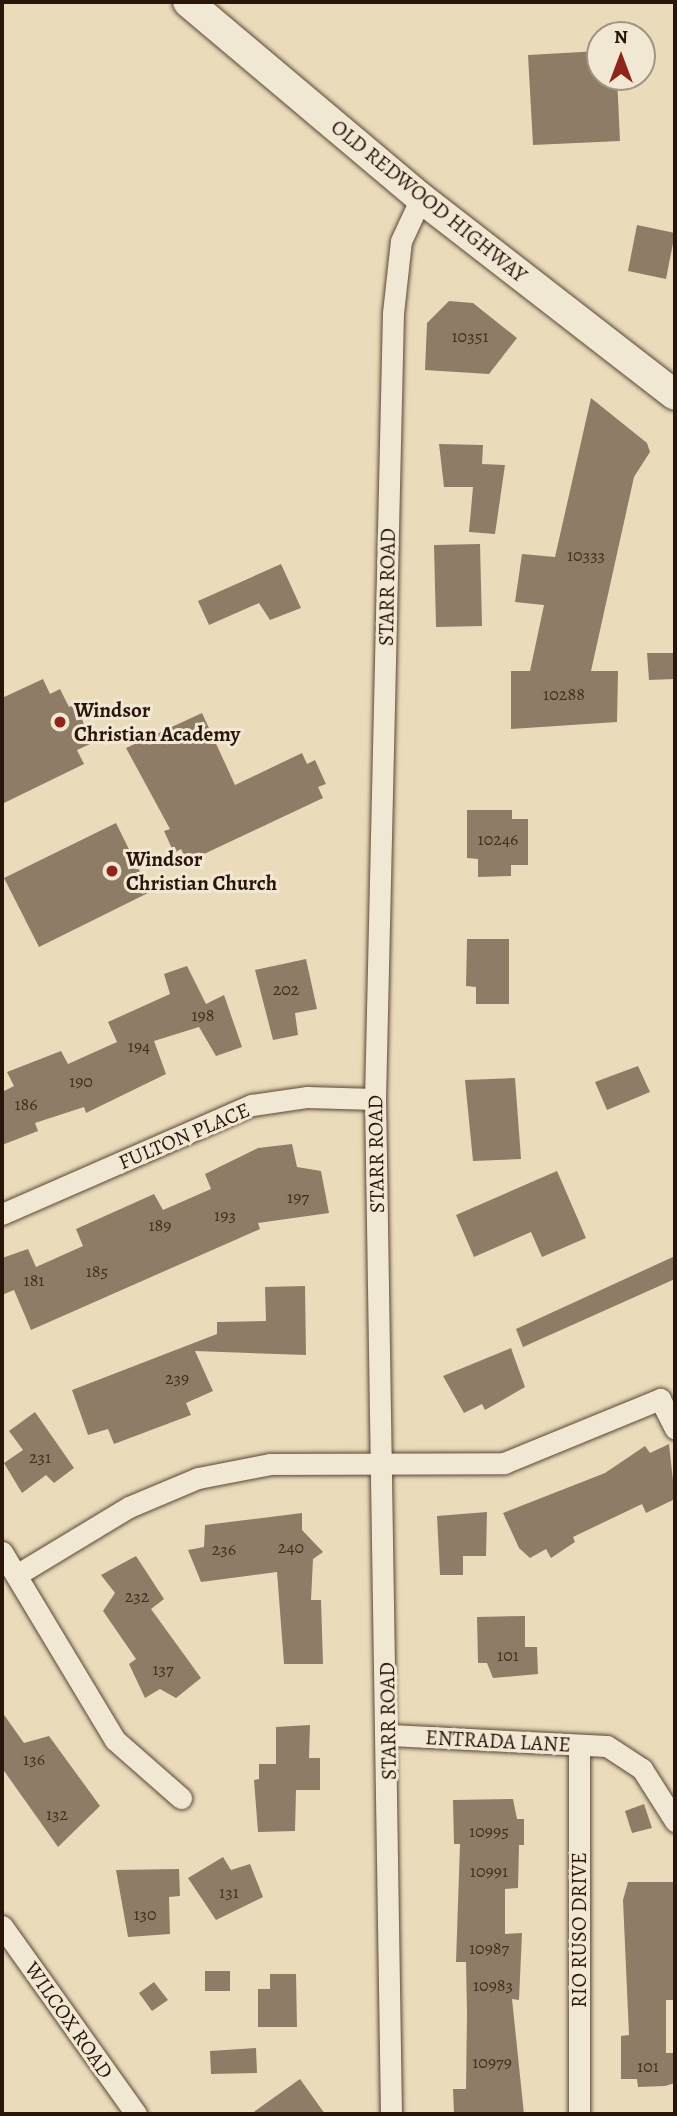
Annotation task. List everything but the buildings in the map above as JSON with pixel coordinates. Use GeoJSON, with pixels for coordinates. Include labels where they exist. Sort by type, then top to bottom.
{"type":"FeatureCollection","features":[{"type":"Feature","properties":{"kind":"main road","name":"OLD REDWOOD HIGHWAY"},"geometry":{"type":"LineString","coordinates":[[188,2],[421,198],[675,395]]}},
{"type":"Feature","properties":{"kind":"street","name":"STARR ROAD"},"geometry":{"type":"LineString","coordinates":[[391,2114],[390,1735],[381,1467],[375,1099],[393,313],[401,241],[421,198]]}},
{"type":"Feature","properties":{"kind":"street","name":"FULTON PLACE"},"geometry":{"type":"LineString","coordinates":[[2,1214],[252,1105],[307,1097],[375,1099]]}},
{"type":"Feature","properties":{"kind":"street"},"geometry":{"type":"LineString","coordinates":[[18,1574],[129,1507],[198,1478],[270,1464],[381,1467],[504,1463],[660,1399],[675,1428]]}},
{"type":"Feature","properties":{"kind":"street"},"geometry":{"type":"LineString","coordinates":[[2,1552],[18,1574],[115,1740],[181,1798]]}},
{"type":"Feature","properties":{"kind":"street","name":"ENTRADA LANE"},"geometry":{"type":"LineString","coordinates":[[390,1735],[607,1746],[642,1769],[675,1821]]}},
{"type":"Feature","properties":{"kind":"street","name":"RIO RUSO DRIVE"},"geometry":{"type":"LineString","coordinates":[[579,1746],[579,2114]]}},
{"type":"Feature","properties":{"kind":"street","name":"WILCOX ROAD"},"geometry":{"type":"LineString","coordinates":[[2,1926],[136,2114]]}},
{"type":"Feature","properties":{"kind":"place","name":"Windsor Christian Academy"},"geometry":{"type":"Point","coordinates":[60,722]}},
{"type":"Feature","properties":{"kind":"place","name":"Windsor Christian Church"},"geometry":{"type":"Point","coordinates":[112,871]}}]}
